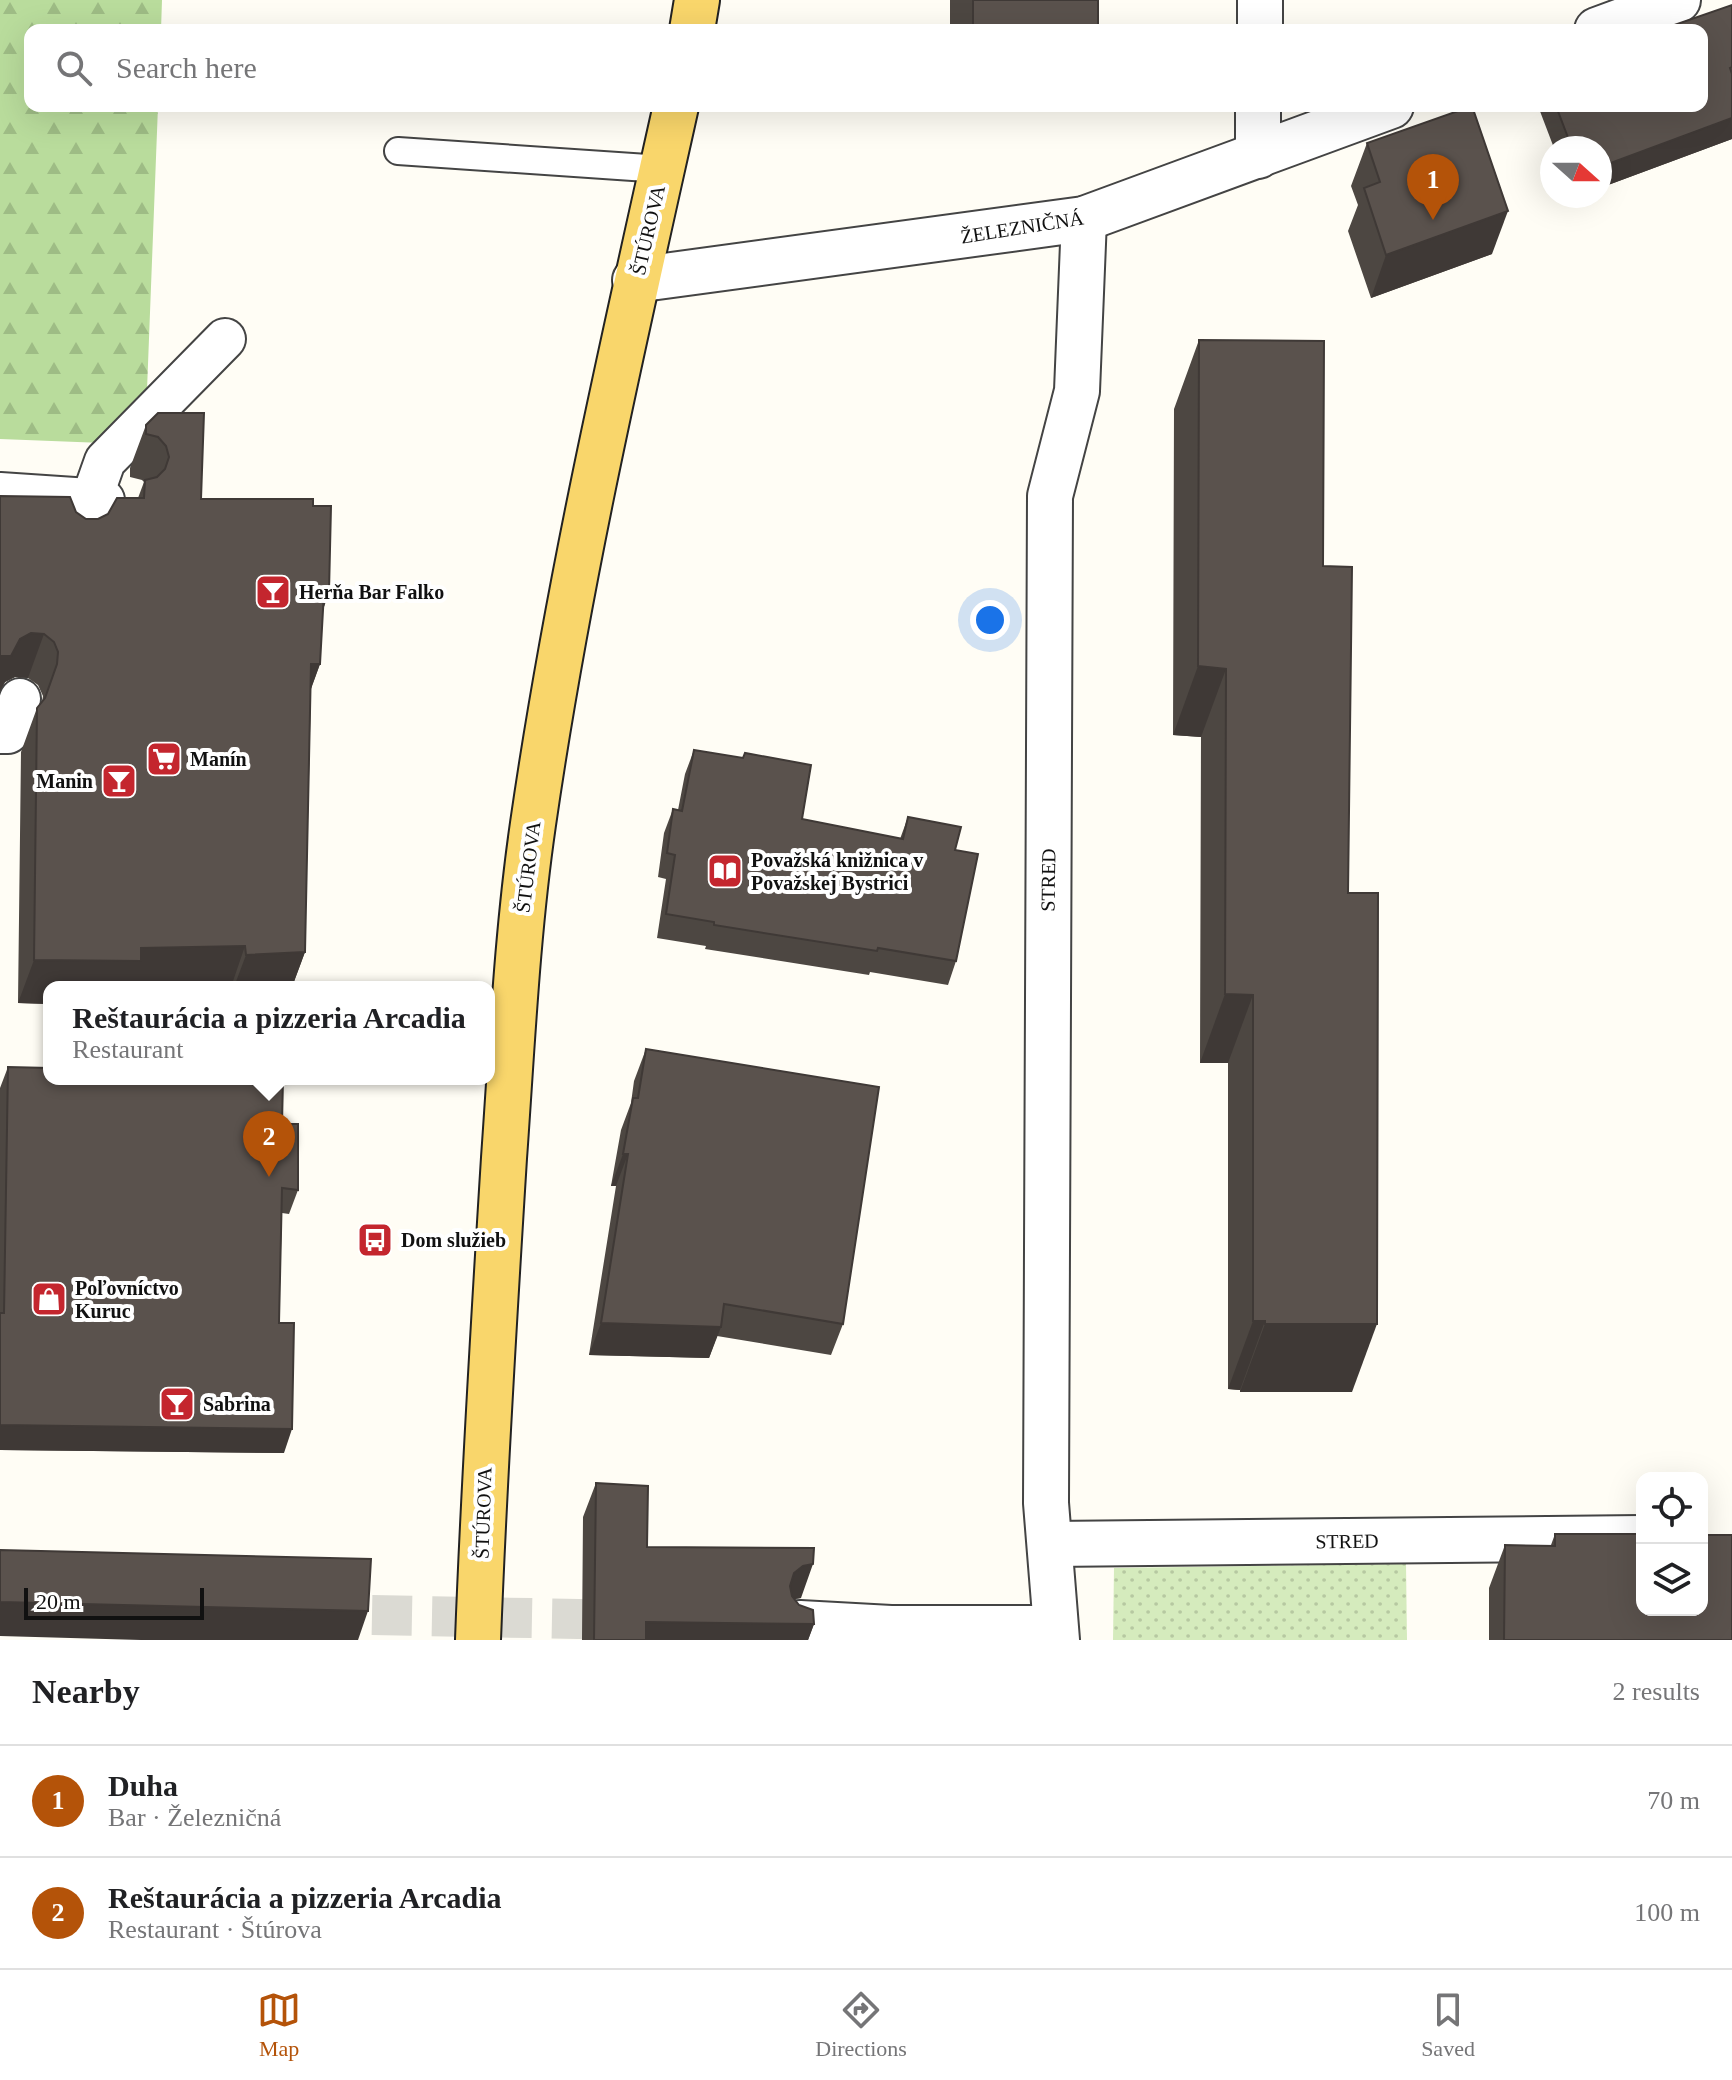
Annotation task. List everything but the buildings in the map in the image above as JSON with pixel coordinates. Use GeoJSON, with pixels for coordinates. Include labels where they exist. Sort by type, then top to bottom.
{"type":"FeatureCollection","features":[{"type":"Feature","properties":{"kind":"main road"},"geometry":{"type":"LineString","coordinates":[[693,24],[697,0]]}},
{"type":"Feature","properties":{"kind":"main road","name":"ŠTÚROVA"},"geometry":{"type":"LineString","coordinates":[[478,1640],[490,1367],[520,933],[530,842],[560,648],[635,280],[675,112]]}},
{"type":"Feature","properties":{"kind":"street"},"geometry":{"type":"LineString","coordinates":[[1260,0],[1260,24]]}},
{"type":"Feature","properties":{"kind":"street"},"geometry":{"type":"LineString","coordinates":[[1613,24],[1678,0]]}},
{"type":"Feature","properties":{"kind":"street"},"geometry":{"type":"LineString","coordinates":[[1258,112],[1258,156]]}},
{"type":"Feature","properties":{"kind":"street","name":"ŽELEZNIČNÁ"},"geometry":{"type":"LineString","coordinates":[[635,280],[1084,219],[1375,112]]}},
{"type":"Feature","properties":{"kind":"street","name":"STRED"},"geometry":{"type":"LineString","coordinates":[[1057,1633],[1046,1503],[1050,496],[1077,391],[1084,219]]}},
{"type":"Feature","properties":{"kind":"street"},"geometry":{"type":"LineString","coordinates":[[77,540],[110,500],[105,461],[225,339]]}},
{"type":"Feature","properties":{"kind":"street"},"geometry":{"type":"LineString","coordinates":[[0,493],[110,500]]}},
{"type":"Feature","properties":{"kind":"street"},"geometry":{"type":"LineString","coordinates":[[0,733],[8,733],[20,699]]}},
{"type":"Feature","properties":{"kind":"street","name":"STRED"},"geometry":{"type":"LineString","coordinates":[[1051,1544],[1636,1538]]}},
{"type":"Feature","properties":{"kind":"street"},"geometry":{"type":"LineString","coordinates":[[800,1621],[1057,1633]]}},
{"type":"Feature","properties":{"kind":"lane"},"geometry":{"type":"LineString","coordinates":[[398,151],[662,169]]}},
{"type":"Feature","properties":{"kind":"green space"},"geometry":{"type":"Polygon","coordinates":[[[0,0],[162,0],[161,24],[24,24],[24,112],[158,112],[147,390],[103,443],[0,439],[0,0]]]}},
{"type":"Feature","properties":{"kind":"green space"},"geometry":{"type":"Polygon","coordinates":[[[1406,1564],[1407,1640],[1113,1640],[1114,1568],[1406,1564]]]}},
{"type":"Feature","properties":{"kind":"tunnel"},"geometry":{"type":"LineString","coordinates":[[312,1614],[636,1620]]}},
{"type":"Feature","properties":{"kind":"place","name":"Duha"},"geometry":{"type":"Point","coordinates":[1433,220]}},
{"type":"Feature","properties":{"kind":"place","name":"Herňa Bar Falko"},"geometry":{"type":"Point","coordinates":[273,592]}},
{"type":"Feature","properties":{"kind":"place","name":"Manín"},"geometry":{"type":"Point","coordinates":[164,759]}},
{"type":"Feature","properties":{"kind":"place","name":"Manin"},"geometry":{"type":"Point","coordinates":[119,781]}},
{"type":"Feature","properties":{"kind":"place","name":"Považská knižnica v Považskej Bystrici"},"geometry":{"type":"Point","coordinates":[725,871]}},
{"type":"Feature","properties":{"kind":"place","name":"Reštaurácia a pizzeria Arcadia"},"geometry":{"type":"Point","coordinates":[269,1177]}},
{"type":"Feature","properties":{"kind":"place","name":"Dom služieb"},"geometry":{"type":"Point","coordinates":[375,1240]}},
{"type":"Feature","properties":{"kind":"place","name":"Poľovníctvo Kuruc"},"geometry":{"type":"Point","coordinates":[49,1299]}},
{"type":"Feature","properties":{"kind":"place","name":"Sabrina"},"geometry":{"type":"Point","coordinates":[177,1404]}}]}
